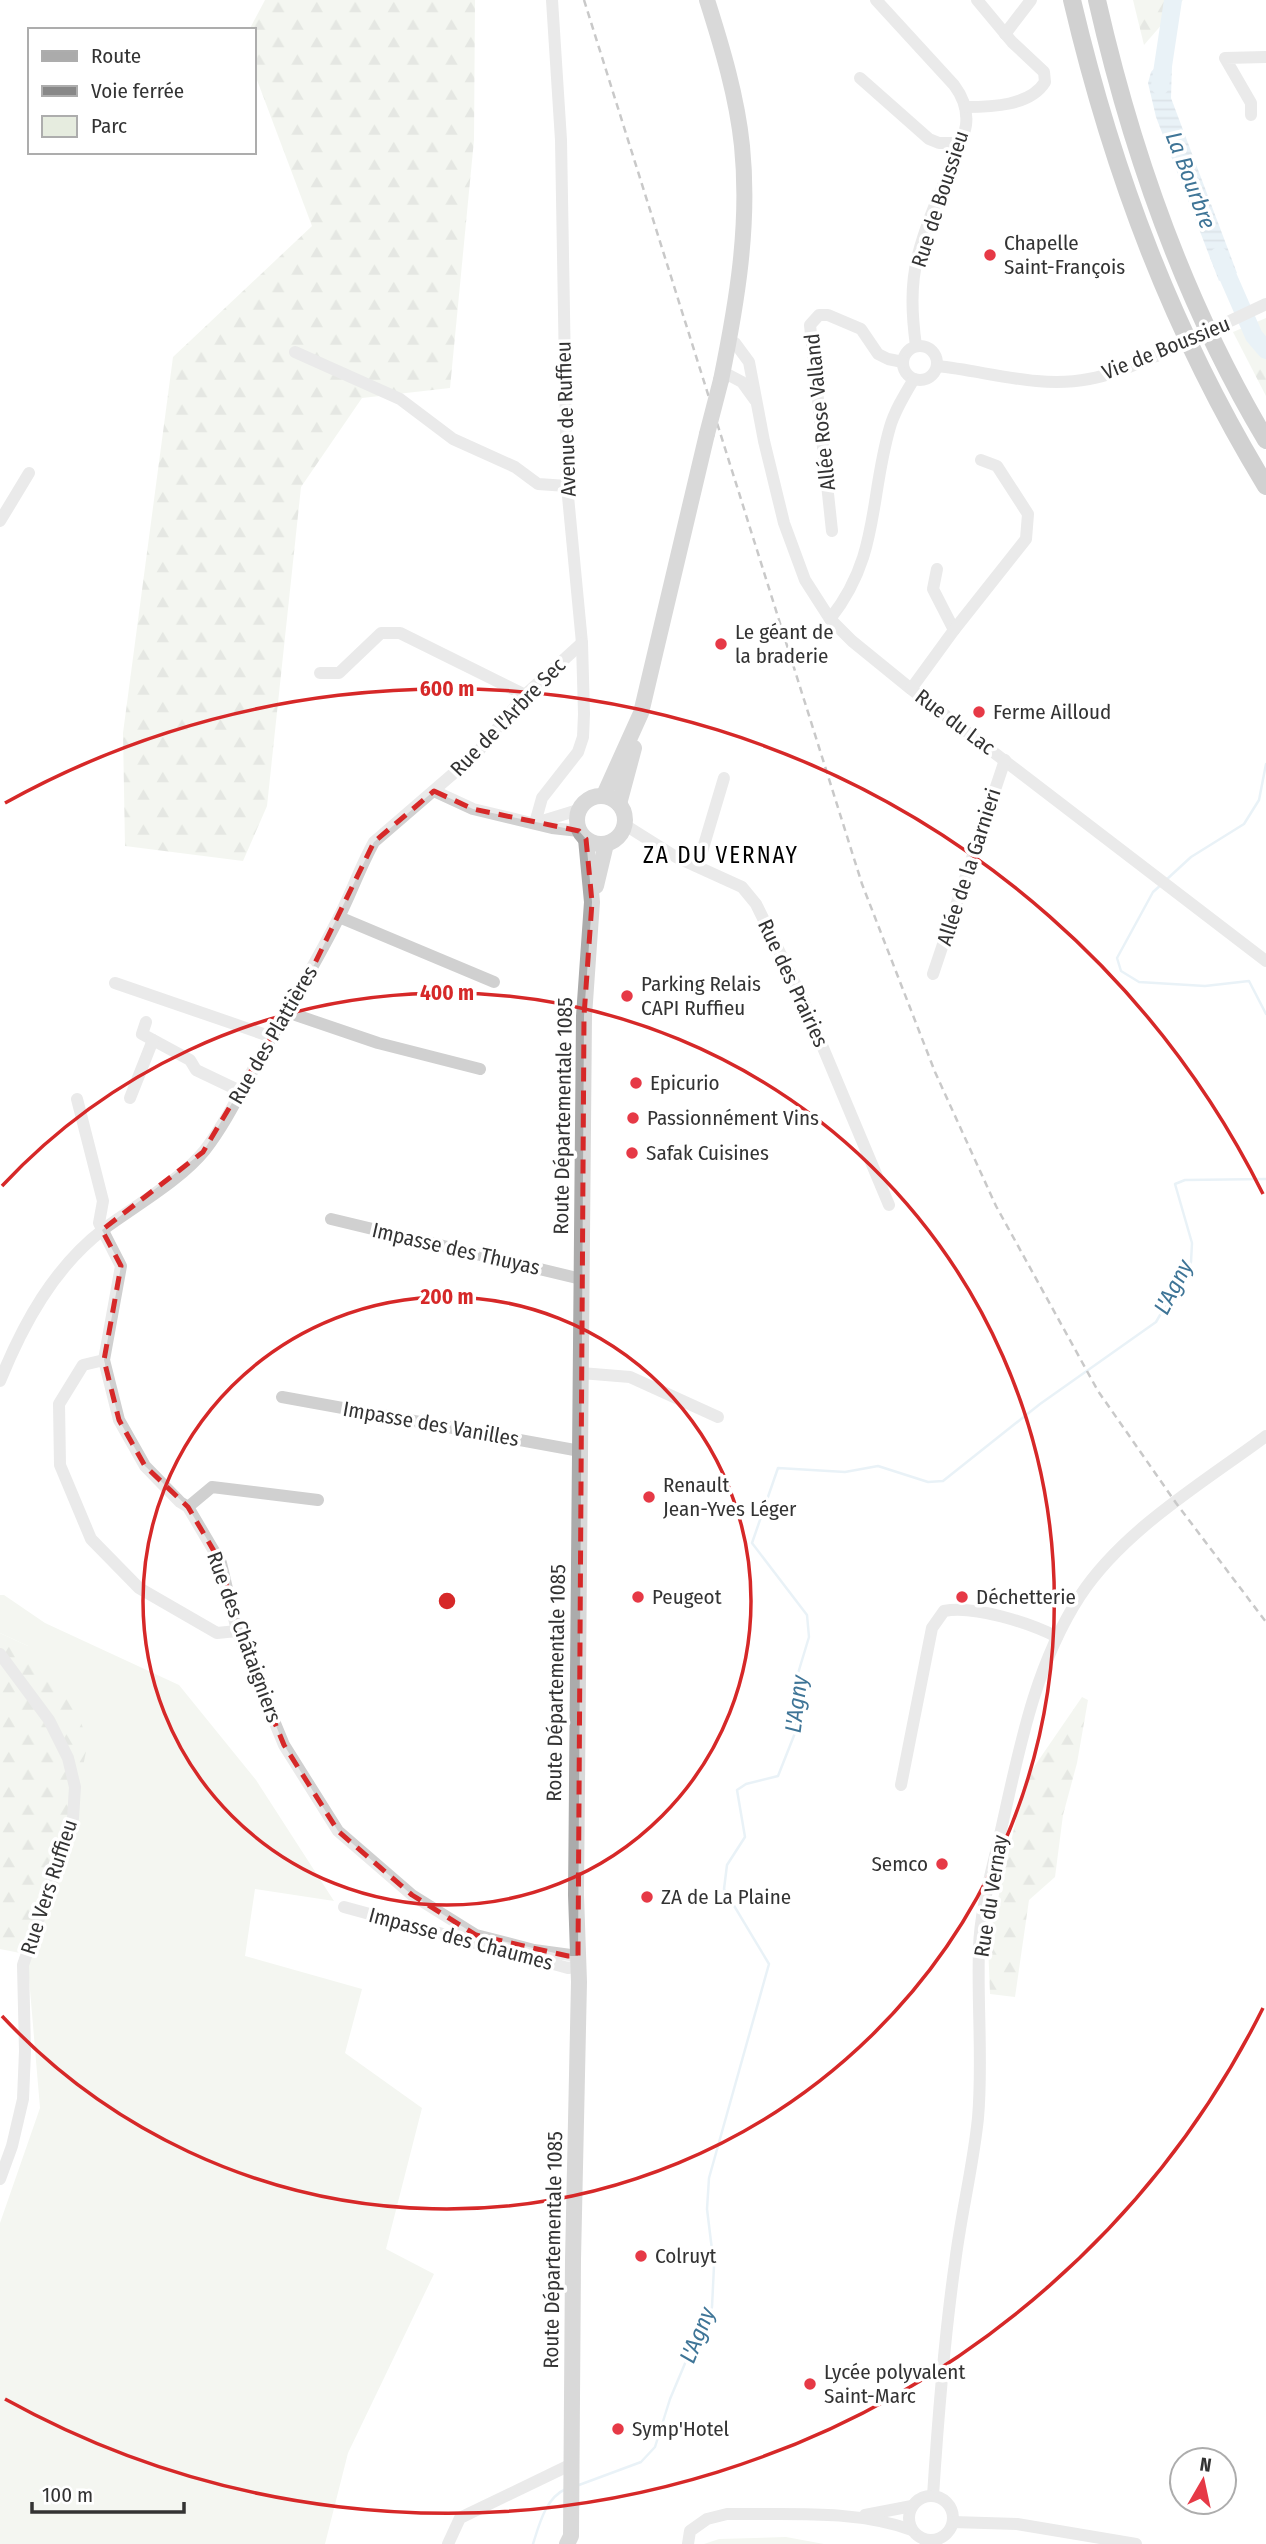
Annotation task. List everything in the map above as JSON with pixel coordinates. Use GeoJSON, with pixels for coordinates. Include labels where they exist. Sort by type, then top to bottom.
{"type":"FeatureCollection","features":[{"type":"Feature","properties":{"kind":"highway"},"geometry":{"type":"LineString","coordinates":[[1072,0],[1103,120],[1149,253],[1205,378],[1266,486]]}},
{"type":"Feature","properties":{"kind":"highway"},"geometry":{"type":"LineString","coordinates":[[1097,0],[1126,116],[1167,236],[1222,359],[1266,440]]}},
{"type":"Feature","properties":{"kind":"main road"},"geometry":{"type":"LineString","coordinates":[[619,804],[722,376],[741,264],[745,218],[742,143],[707,0]]}},
{"type":"Feature","properties":{"kind":"main road"},"geometry":{"type":"LineString","coordinates":[[604,796],[641,713]]}},
{"type":"Feature","properties":{"kind":"main road"},"geometry":{"type":"LineString","coordinates":[[582,835],[595,844],[606,844],[615,840],[625,825],[623,810],[619,804],[604,796],[593,797],[584,802],[578,810],[576,821],[582,835],[592,902]]}},
{"type":"Feature","properties":{"kind":"main road"},"geometry":{"type":"LineString","coordinates":[[592,902],[606,844]]}},
{"type":"Feature","properties":{"kind":"main road","name":"Route Départementale 1085"},"geometry":{"type":"LineString","coordinates":[[570,2541],[578,1961],[576,1880],[584,1016],[592,902]]}},
{"type":"Feature","properties":{"kind":"street","name":"Avenue de Ruffieu"},"geometry":{"type":"LineString","coordinates":[[535,823],[542,798],[578,752],[583,737],[582,643],[567,486],[561,139],[552,0]]}},
{"type":"Feature","properties":{"kind":"street","name":"Rue de Boussieu"},"geometry":{"type":"LineString","coordinates":[[876,0],[954,85],[965,107],[966,123],[961,143],[930,215],[917,258],[911,303],[916,346]]}},
{"type":"Feature","properties":{"kind":"street"},"geometry":{"type":"LineString","coordinates":[[965,107],[1011,102],[1038,93],[1045,82],[1044,72],[1005,34],[977,0]]}},
{"type":"Feature","properties":{"kind":"street"},"geometry":{"type":"LineString","coordinates":[[1005,34],[1031,0]]}},
{"type":"Feature","properties":{"kind":"street"},"geometry":{"type":"LineString","coordinates":[[1251,115],[1251,103],[1225,58],[1266,57]]}},
{"type":"Feature","properties":{"kind":"street"},"geometry":{"type":"LineString","coordinates":[[860,78],[929,139],[939,143],[961,143]]}},
{"type":"Feature","properties":{"kind":"street","name":"Vie de Boussieu"},"geometry":{"type":"LineString","coordinates":[[937,366],[1027,380],[1068,382],[1106,375],[1156,356],[1266,304]]}},
{"type":"Feature","properties":{"kind":"street","name":"Allée Rose Valland"},"geometry":{"type":"LineString","coordinates":[[832,531],[810,325],[819,315],[828,315],[861,329],[878,354],[903,362]]}},
{"type":"Feature","properties":{"kind":"street","name":"Rue du Lac"},"geometry":{"type":"LineString","coordinates":[[729,340],[736,343],[750,362],[784,523],[805,580],[830,619],[852,641],[911,689],[1266,961]]}},
{"type":"Feature","properties":{"kind":"street"},"geometry":{"type":"LineString","coordinates":[[916,346],[923,346],[934,353],[937,366],[935,372],[926,379],[914,379],[905,371],[903,362],[906,353],[916,346]]}},
{"type":"Feature","properties":{"kind":"street"},"geometry":{"type":"LineString","coordinates":[[295,352],[400,399],[453,439],[515,467],[538,484],[567,486]]}},
{"type":"Feature","properties":{"kind":"street","name":"Rue du Lac"},"geometry":{"type":"LineString","coordinates":[[722,376],[742,382],[757,403]]}},
{"type":"Feature","properties":{"kind":"street"},"geometry":{"type":"LineString","coordinates":[[830,619],[846,599],[865,557],[891,426],[914,379]]}},
{"type":"Feature","properties":{"kind":"street"},"geometry":{"type":"LineString","coordinates":[[911,689],[1026,539],[1028,514],[997,466],[981,460]]}},
{"type":"Feature","properties":{"kind":"street"},"geometry":{"type":"LineString","coordinates":[[0,521],[29,473]]}},
{"type":"Feature","properties":{"kind":"street"},"geometry":{"type":"LineString","coordinates":[[937,569],[933,589],[954,630]]}},
{"type":"Feature","properties":{"kind":"street"},"geometry":{"type":"LineString","coordinates":[[320,673],[339,673],[381,633],[400,633],[525,695]]}},
{"type":"Feature","properties":{"kind":"street","name":"Rue de l'Arbre Sec"},"geometry":{"type":"LineString","coordinates":[[434,791],[476,754],[525,695],[582,643]]}},
{"type":"Feature","properties":{"kind":"street","name":"Allée de la Garnieri"},"geometry":{"type":"LineString","coordinates":[[933,974],[1004,760]]}},
{"type":"Feature","properties":{"kind":"street"},"geometry":{"type":"LineString","coordinates":[[698,865],[724,778]]}},
{"type":"Feature","properties":{"kind":"street"},"geometry":{"type":"LineString","coordinates":[[434,791],[473,809],[582,835]]}},
{"type":"Feature","properties":{"kind":"street","name":"Rue des Plattières"},"geometry":{"type":"LineString","coordinates":[[0,1381],[17,1339],[34,1310],[72,1259],[102,1230],[169,1182],[203,1152],[272,1037],[339,917],[374,842],[434,791]]}},
{"type":"Feature","properties":{"kind":"street"},"geometry":{"type":"LineString","coordinates":[[535,823],[553,820],[578,810]]}},
{"type":"Feature","properties":{"kind":"street","name":"Rue des Prairies"},"geometry":{"type":"LineString","coordinates":[[625,825],[676,857],[742,887],[762,914],[803,1000],[889,1205]]}},
{"type":"Feature","properties":{"kind":"street"},"geometry":{"type":"LineString","coordinates":[[339,917],[494,982]]}},
{"type":"Feature","properties":{"kind":"street"},"geometry":{"type":"LineString","coordinates":[[115,983],[272,1037]]}},
{"type":"Feature","properties":{"kind":"street"},"geometry":{"type":"LineString","coordinates":[[286,1012],[378,1043],[480,1069]]}},
{"type":"Feature","properties":{"kind":"street"},"geometry":{"type":"LineString","coordinates":[[146,1022],[142,1034],[190,1060],[196,1070],[240,1091]]}},
{"type":"Feature","properties":{"kind":"street"},"geometry":{"type":"LineString","coordinates":[[130,1098],[153,1040]]}},
{"type":"Feature","properties":{"kind":"street"},"geometry":{"type":"LineString","coordinates":[[77,1099],[103,1202],[99,1223],[102,1230]]}},
{"type":"Feature","properties":{"kind":"street","name":"Impasse des Thuyas"},"geometry":{"type":"LineString","coordinates":[[331,1219],[581,1279]]}},
{"type":"Feature","properties":{"kind":"street","name":"Rue des Châtaigniers"},"geometry":{"type":"LineString","coordinates":[[102,1230],[121,1266],[104,1360],[119,1420],[145,1466],[188,1507],[221,1563],[237,1630],[284,1745],[338,1831],[412,1895],[476,1935],[578,1961]]}},
{"type":"Feature","properties":{"kind":"street"},"geometry":{"type":"LineString","coordinates":[[104,1360],[83,1365],[60,1404],[60,1465],[91,1539],[139,1588],[217,1633],[237,1630]]}},
{"type":"Feature","properties":{"kind":"street"},"geometry":{"type":"LineString","coordinates":[[581,1373],[630,1377],[718,1417]]}},
{"type":"Feature","properties":{"kind":"street","name":"Impasse des Vanilles"},"geometry":{"type":"LineString","coordinates":[[282,1397],[580,1451]]}},
{"type":"Feature","properties":{"kind":"street","name":"Rue du Vernay"},"geometry":{"type":"LineString","coordinates":[[933,2496],[942,2367],[980,2093],[979,1946],[989,1888],[1033,1702],[1057,1637],[1080,1595],[1105,1562],[1122,1545],[1266,1436]]}},
{"type":"Feature","properties":{"kind":"street"},"geometry":{"type":"LineString","coordinates":[[188,1507],[212,1487],[318,1500]]}},
{"type":"Feature","properties":{"kind":"street"},"geometry":{"type":"LineString","coordinates":[[901,1785],[932,1628],[944,1611],[958,1608],[1004,1619],[1057,1637]]}},
{"type":"Feature","properties":{"kind":"street","name":"Rue Vers Ruffieu"},"geometry":{"type":"LineString","coordinates":[[0,1654],[49,1720],[68,1758],[75,1787],[73,1818],[23,1965],[23,2099],[12,2146],[0,2179]]}},
{"type":"Feature","properties":{"kind":"street","name":"Impasse des Chaumes"},"geometry":{"type":"LineString","coordinates":[[344,1908],[568,1968],[578,1961]]}},
{"type":"Feature","properties":{"kind":"street"},"geometry":{"type":"LineString","coordinates":[[448,2544],[460,2518],[571,2469]]}},
{"type":"Feature","properties":{"kind":"street"},"geometry":{"type":"LineString","coordinates":[[688,2544],[690,2531],[707,2519],[727,2514],[856,2517],[891,2523],[935,2542],[947,2534],[953,2522],[948,2505],[933,2496],[925,2497],[912,2506],[856,2517]]}},
{"type":"Feature","properties":{"kind":"street"},"geometry":{"type":"LineString","coordinates":[[912,2506],[909,2514],[912,2530]]}},
{"type":"Feature","properties":{"kind":"street"},"geometry":{"type":"LineString","coordinates":[[953,2522],[1017,2524],[1136,2544]]}},
{"type":"Feature","properties":{"kind":"highlighted area"},"geometry":{"type":"Polygon","coordinates":[[[434,791],[473,809],[579,831],[586,839],[592,902],[584,1016],[578,1956],[568,1956],[476,1935],[412,1895],[338,1831],[284,1745],[237,1631],[221,1563],[188,1507],[145,1466],[119,1420],[104,1360],[121,1266],[102,1230],[203,1152],[314,965],[374,842],[434,791]]]}},
{"type":"Feature","properties":{"kind":"green space"},"geometry":{"type":"Polygon","coordinates":[[[265,0],[475,0],[474,140],[450,388],[362,398],[301,487],[267,806],[243,861],[125,846],[123,733],[173,357],[312,226],[256,77],[256,28],[250,28],[265,0]]]}},
{"type":"Feature","properties":{"kind":"green space"},"geometry":{"type":"Polygon","coordinates":[[[1133,0],[1183,0],[1144,45],[1133,0]]]}},
{"type":"Feature","properties":{"kind":"green space"},"geometry":{"type":"Polygon","coordinates":[[[1266,318],[1266,396],[1233,332],[1266,318]]]}},
{"type":"Feature","properties":{"kind":"green space"},"geometry":{"type":"Polygon","coordinates":[[[0,1595],[4,1595],[45,1623],[179,1685],[256,1780],[334,1901],[255,1889],[245,1956],[362,1989],[345,2053],[422,2108],[386,2249],[434,2274],[348,2453],[325,2544],[0,2544],[0,2223],[40,2108],[28,1966],[28,1646],[0,1633],[0,1595]]]}},
{"type":"Feature","properties":{"kind":"green space"},"geometry":{"type":"Polygon","coordinates":[[[0,1633],[28,1646],[70,1692],[88,1742],[75,1805],[20,1953],[0,1949],[0,1633]]]}},
{"type":"Feature","properties":{"kind":"green space"},"geometry":{"type":"Polygon","coordinates":[[[1082,1697],[1088,1700],[1077,1763],[1063,1815],[1055,1877],[1029,1900],[1015,1997],[990,1994],[988,1943],[1025,1780],[1082,1697]]]}},
{"type":"Feature","properties":{"kind":"green space"},"geometry":{"type":"Polygon","coordinates":[[[786,2537],[824,2544],[704,2544],[719,2539],[786,2537]]]}},
{"type":"Feature","properties":{"kind":"water"},"geometry":{"type":"Polygon","coordinates":[[[1160,62],[1172,64],[1171,98],[1237,273],[1219,281],[1156,117],[1148,83],[1151,72],[1160,62]]]}},
{"type":"Feature","properties":{"kind":"waterway","name":"La Bourbre"},"geometry":{"type":"LineString","coordinates":[[1160,86],[1173,0]]}},
{"type":"Feature","properties":{"kind":"waterway","name":"La Bourbre"},"geometry":{"type":"LineString","coordinates":[[1219,256],[1254,336],[1266,350]]}},
{"type":"Feature","properties":{"kind":"waterway","name":"L'Agny"},"geometry":{"type":"LineString","coordinates":[[1166,880],[1191,857],[1244,824],[1259,800],[1266,764]]}},
{"type":"Feature","properties":{"kind":"waterway","name":"L'Agny"},"geometry":{"type":"LineString","coordinates":[[1162,884],[1153,892],[1117,958],[1121,971],[1139,982],[1205,986],[1249,981],[1266,1014]]}},
{"type":"Feature","properties":{"kind":"waterway","name":"L'Agny"},"geometry":{"type":"LineString","coordinates":[[579,2485],[641,2462],[655,2447],[670,2399],[712,2307],[714,2266],[707,2209],[709,2178],[769,1964],[724,1889],[727,1865],[745,1837],[737,1790],[746,1784],[778,1776],[795,1733],[796,1680],[809,1637],[807,1615],[752,1543],[778,1468],[845,1472],[878,1466],[928,1482],[943,1481],[1040,1404],[1156,1322],[1191,1262],[1192,1243],[1175,1184],[1185,1180],[1266,1179]]}},
{"type":"Feature","properties":{"kind":"waterway","name":"L'Agny"},"geometry":{"type":"LineString","coordinates":[[533,2544],[548,2505],[566,2489]]}},
{"type":"Feature","properties":{"kind":"railway"},"geometry":{"type":"LineString","coordinates":[[584,0],[862,884],[935,1072],[996,1206],[1098,1391],[1176,1503],[1266,1622]]}},
{"type":"Feature","properties":{"kind":"place","name":"Chapelle Saint-François"},"geometry":{"type":"Point","coordinates":[990,255]}},
{"type":"Feature","properties":{"kind":"place","name":"Le géant de la braderie"},"geometry":{"type":"Point","coordinates":[721,644]}},
{"type":"Feature","properties":{"kind":"place","name":"Ferme Ailloud"},"geometry":{"type":"Point","coordinates":[979,712]}},
{"type":"Feature","properties":{"kind":"place","name":"Parking Relais CAPI Ruffieu"},"geometry":{"type":"Point","coordinates":[627,996]}},
{"type":"Feature","properties":{"kind":"place","name":"Epicurio"},"geometry":{"type":"Point","coordinates":[636,1083]}},
{"type":"Feature","properties":{"kind":"place","name":"Passionnément Vins"},"geometry":{"type":"Point","coordinates":[633,1118]}},
{"type":"Feature","properties":{"kind":"place","name":"Safak Cuisines"},"geometry":{"type":"Point","coordinates":[632,1153]}},
{"type":"Feature","properties":{"kind":"place","name":"Renault Jean-Yves Léger"},"geometry":{"type":"Point","coordinates":[649,1497]}},
{"type":"Feature","properties":{"kind":"place","name":"Peugeot"},"geometry":{"type":"Point","coordinates":[638,1597]}},
{"type":"Feature","properties":{"kind":"place","name":"Déchetterie"},"geometry":{"type":"Point","coordinates":[962,1597]}},
{"type":"Feature","properties":{"kind":"place","name":"Semco"},"geometry":{"type":"Point","coordinates":[942,1864]}},
{"type":"Feature","properties":{"kind":"place","name":"ZA de La Plaine"},"geometry":{"type":"Point","coordinates":[647,1897]}},
{"type":"Feature","properties":{"kind":"place","name":"Colruyt"},"geometry":{"type":"Point","coordinates":[641,2256]}},
{"type":"Feature","properties":{"kind":"place","name":"Lycée polyvalent Saint-Marc"},"geometry":{"type":"Point","coordinates":[810,2384]}},
{"type":"Feature","properties":{"kind":"place","name":"Symp'Hotel"},"geometry":{"type":"Point","coordinates":[618,2429]}},
{"type":"Feature","properties":{"kind":"district","name":"ZA DU VERNAY"},"geometry":{"type":"Point","coordinates":[721,855]}}]}
